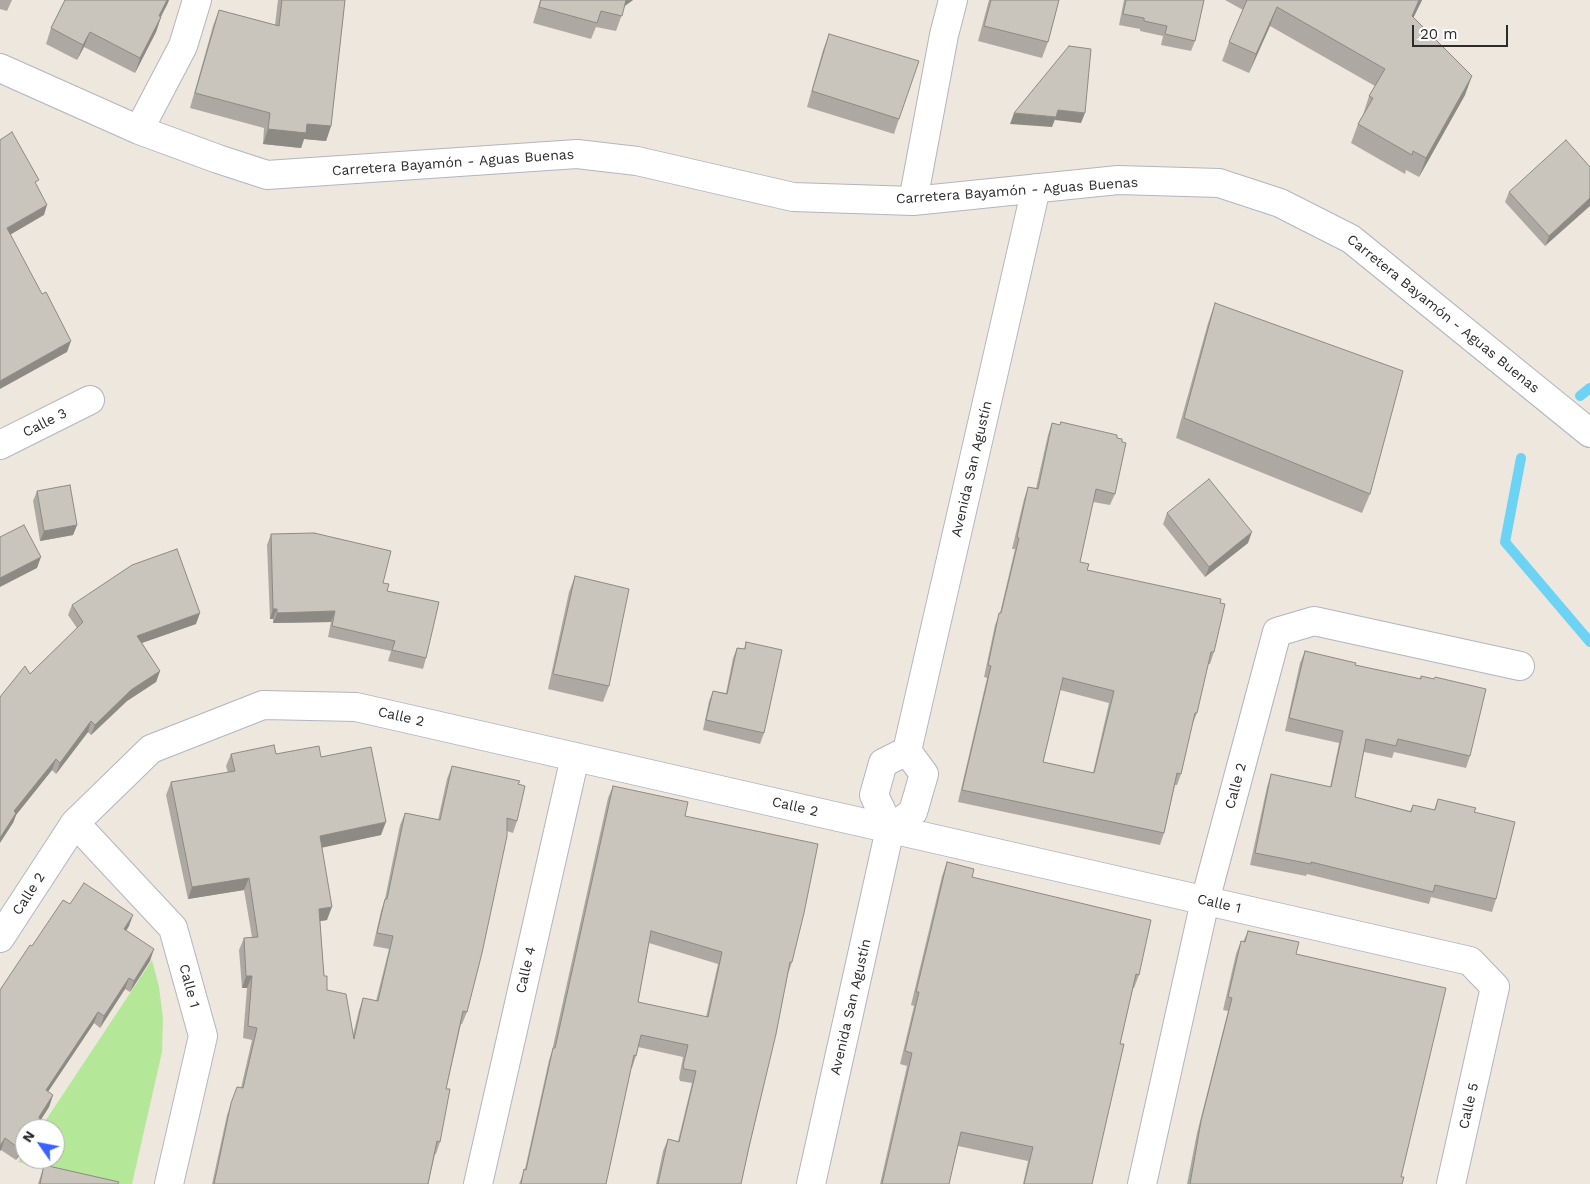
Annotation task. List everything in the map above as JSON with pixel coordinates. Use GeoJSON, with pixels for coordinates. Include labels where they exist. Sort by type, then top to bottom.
{"type":"FeatureCollection","features":[{"type":"Feature","properties":{"kind":"street"},"geometry":{"type":"LineString","coordinates":[[139,130],[183,46],[197,0]]}},
{"type":"Feature","properties":{"kind":"street"},"geometry":{"type":"LineString","coordinates":[[913,201],[944,35],[953,0]]}},
{"type":"Feature","properties":{"kind":"street","name":"Carretera Bayamón - Aguas Buenas"},"geometry":{"type":"LineString","coordinates":[[0,68],[139,130],[218,160],[267,175],[577,154],[637,161],[794,197],[913,201],[1118,180],[1219,183],[1280,203],[1351,239],[1590,433]]}},
{"type":"Feature","properties":{"kind":"street","name":"Avenida San Agustín"},"geometry":{"type":"LineString","coordinates":[[908,751],[1036,188]]}},
{"type":"Feature","properties":{"kind":"street","name":"Calle 3"},"geometry":{"type":"LineString","coordinates":[[0,446],[90,400]]}},
{"type":"Feature","properties":{"kind":"street","name":"Calle 2"},"geometry":{"type":"LineString","coordinates":[[1142,1184],[1205,901],[1277,632],[1314,621],[1520,666]]}},
{"type":"Feature","properties":{"kind":"street","name":"Calle 2"},"geometry":{"type":"LineString","coordinates":[[0,938],[75,823],[151,749],[263,705],[356,707],[890,829]]}},
{"type":"Feature","properties":{"kind":"street"},"geometry":{"type":"LineString","coordinates":[[908,751],[924,774],[913,812],[890,829],[874,795],[883,762],[908,751]]}},
{"type":"Feature","properties":{"kind":"street","name":"Calle 4"},"geometry":{"type":"LineString","coordinates":[[478,1184],[575,757]]}},
{"type":"Feature","properties":{"kind":"street","name":"Calle 1"},"geometry":{"type":"LineString","coordinates":[[75,823],[173,928],[202,1036],[169,1184]]}},
{"type":"Feature","properties":{"kind":"street","name":"Avenida San Agustín"},"geometry":{"type":"LineString","coordinates":[[811,1184],[890,829]]}},
{"type":"Feature","properties":{"kind":"street","name":"Calle 1"},"geometry":{"type":"LineString","coordinates":[[890,829],[1470,960],[1495,987],[1486,1029]]}},
{"type":"Feature","properties":{"kind":"street","name":"Calle 5"},"geometry":{"type":"LineString","coordinates":[[1451,1184],[1486,1029]]}},
{"type":"Feature","properties":{"kind":"green space"},"geometry":{"type":"Polygon","coordinates":[[[152,960],[159,987],[163,1018],[162,1052],[132,1184],[118,1184],[50,1169],[65,1169],[65,1119],[47,1119],[152,960]]]}},
{"type":"Feature","properties":{"kind":"building"},"geometry":{"type":"Polygon","coordinates":[[[65,0],[167,0],[159,16],[161,17],[140,58],[90,32],[83,45],[51,28],[65,0]]]}},
{"type":"Feature","properties":{"kind":"building"},"geometry":{"type":"Polygon","coordinates":[[[282,0],[345,0],[331,126],[307,124],[306,133],[268,129],[270,113],[195,93],[219,10],[279,26],[282,0]]]}},
{"type":"Feature","properties":{"kind":"building"},"geometry":{"type":"Polygon","coordinates":[[[541,0],[626,0],[622,16],[601,11],[597,23],[539,7],[541,0]]]}},
{"type":"Feature","properties":{"kind":"building"},"geometry":{"type":"Polygon","coordinates":[[[991,0],[1059,0],[1048,42],[984,26],[991,0]]]}},
{"type":"Feature","properties":{"kind":"building"},"geometry":{"type":"Polygon","coordinates":[[[1126,0],[1204,0],[1195,41],[1165,34],[1167,26],[1144,21],[1144,18],[1123,14],[1126,0]]]}},
{"type":"Feature","properties":{"kind":"building"},"geometry":{"type":"Polygon","coordinates":[[[1247,0],[1419,0],[1412,16],[1472,76],[1426,158],[1413,151],[1412,155],[1358,124],[1373,98],[1369,96],[1385,69],[1277,7],[1256,54],[1229,42],[1247,0]]]}},
{"type":"Feature","properties":{"kind":"building"},"geometry":{"type":"Polygon","coordinates":[[[829,34],[919,61],[899,119],[812,91],[829,34]]]}},
{"type":"Feature","properties":{"kind":"building"},"geometry":{"type":"Polygon","coordinates":[[[1069,46],[1091,49],[1085,113],[1058,110],[1056,117],[1014,113],[1069,46]]]}},
{"type":"Feature","properties":{"kind":"building"},"geometry":{"type":"Polygon","coordinates":[[[12,132],[39,180],[35,182],[47,205],[7,228],[42,294],[46,292],[71,341],[0,381],[0,140],[12,132]]]}},
{"type":"Feature","properties":{"kind":"building"},"geometry":{"type":"Polygon","coordinates":[[[1566,140],[1590,167],[1590,198],[1549,236],[1509,192],[1566,140]]]}},
{"type":"Feature","properties":{"kind":"building"},"geometry":{"type":"Polygon","coordinates":[[[1215,303],[1403,371],[1370,494],[1184,418],[1215,303]]]}},
{"type":"Feature","properties":{"kind":"building"},"geometry":{"type":"Polygon","coordinates":[[[1061,422],[1117,435],[1117,438],[1122,439],[1122,442],[1126,443],[1115,494],[1096,489],[1080,562],[1089,564],[1087,570],[1221,599],[1220,603],[1225,604],[1214,652],[1211,652],[1197,713],[1195,713],[1181,774],[1177,773],[1164,833],[962,790],[991,666],[988,665],[999,613],[1001,613],[1019,538],[1017,537],[1028,487],[1038,489],[1052,423],[1060,425],[1061,422]],[[1063,678],[1043,762],[1094,773],[1114,691],[1063,678]]]}},
{"type":"Feature","properties":{"kind":"building"},"geometry":{"type":"Polygon","coordinates":[[[1209,479],[1252,532],[1209,567],[1167,513],[1209,479]]]}},
{"type":"Feature","properties":{"kind":"building"},"geometry":{"type":"Polygon","coordinates":[[[70,485],[77,525],[44,531],[37,491],[70,485]]]}},
{"type":"Feature","properties":{"kind":"building"},"geometry":{"type":"Polygon","coordinates":[[[24,525],[41,557],[0,578],[0,537],[24,525]]]}},
{"type":"Feature","properties":{"kind":"building"},"geometry":{"type":"Polygon","coordinates":[[[314,533],[391,551],[383,583],[389,584],[387,591],[439,602],[426,658],[392,650],[395,641],[332,626],[335,611],[277,613],[277,609],[273,609],[271,534],[314,533]]]}},
{"type":"Feature","properties":{"kind":"building"},"geometry":{"type":"Polygon","coordinates":[[[177,549],[200,613],[137,636],[160,671],[131,690],[95,725],[91,721],[60,763],[56,759],[14,811],[16,813],[0,838],[0,697],[25,666],[30,674],[83,622],[72,605],[132,565],[177,549]]]}},
{"type":"Feature","properties":{"kind":"building"},"geometry":{"type":"Polygon","coordinates":[[[575,576],[629,589],[609,686],[553,674],[575,576]]]}},
{"type":"Feature","properties":{"kind":"building"},"geometry":{"type":"Polygon","coordinates":[[[746,642],[782,650],[764,733],[706,720],[713,691],[727,694],[737,648],[745,649],[746,642]]]}},
{"type":"Feature","properties":{"kind":"building"},"geometry":{"type":"Polygon","coordinates":[[[1305,651],[1356,663],[1355,665],[1421,679],[1421,676],[1434,679],[1435,677],[1486,689],[1470,756],[1398,739],[1396,746],[1366,739],[1355,797],[1411,812],[1413,805],[1435,810],[1438,799],[1476,808],[1474,812],[1515,822],[1496,899],[1435,885],[1433,892],[1311,862],[1311,864],[1255,853],[1271,774],[1331,787],[1343,731],[1289,718],[1305,651]]]}},
{"type":"Feature","properties":{"kind":"building"},"geometry":{"type":"Polygon","coordinates":[[[274,745],[276,754],[319,746],[321,757],[371,747],[386,822],[320,836],[332,907],[319,909],[324,976],[327,976],[327,990],[346,994],[354,1039],[363,998],[378,1001],[393,936],[377,933],[385,899],[387,899],[405,813],[440,820],[452,766],[520,781],[518,784],[525,786],[517,821],[507,818],[507,836],[482,953],[467,1012],[463,1011],[446,1089],[450,1089],[440,1142],[437,1141],[428,1184],[214,1184],[231,1103],[237,1087],[243,1088],[257,1028],[248,1026],[252,976],[246,976],[244,938],[258,937],[249,878],[192,887],[171,782],[235,771],[231,754],[274,745]]]}},
{"type":"Feature","properties":{"kind":"building"},"geometry":{"type":"Polygon","coordinates":[[[613,786],[688,802],[685,816],[818,844],[804,913],[792,962],[790,962],[776,1034],[741,1184],[658,1184],[668,1139],[679,1142],[696,1071],[684,1069],[683,1066],[688,1045],[641,1035],[636,1056],[634,1055],[606,1184],[521,1184],[524,1169],[526,1170],[553,1048],[555,1048],[613,786]],[[651,931],[638,1002],[708,1017],[722,952],[651,931]]]}},
{"type":"Feature","properties":{"kind":"building"},"geometry":{"type":"Polygon","coordinates":[[[947,862],[974,869],[972,877],[1151,920],[1139,975],[1136,974],[1120,1044],[1124,1044],[1092,1184],[1024,1184],[1033,1147],[961,1132],[949,1184],[882,1184],[912,1053],[905,1051],[919,992],[916,992],[947,862]]]}},
{"type":"Feature","properties":{"kind":"building"},"geometry":{"type":"Polygon","coordinates":[[[84,883],[133,915],[124,929],[154,949],[134,981],[129,978],[104,1016],[98,1012],[46,1090],[53,1095],[39,1117],[40,1119],[15,1119],[15,1145],[5,1138],[0,1146],[0,990],[63,900],[70,904],[84,883]]]}},
{"type":"Feature","properties":{"kind":"building"},"geometry":{"type":"Polygon","coordinates":[[[1248,931],[1299,942],[1296,954],[1446,988],[1401,1177],[1404,1177],[1402,1184],[1190,1184],[1201,1121],[1232,998],[1228,997],[1241,941],[1245,942],[1248,931]]]}},
{"type":"Feature","properties":{"kind":"building"},"geometry":{"type":"Polygon","coordinates":[[[43,1169],[62,1169],[119,1182],[118,1184],[40,1184],[43,1169]]]}},
{"type":"Feature","properties":{"kind":"waterway"},"geometry":{"type":"LineString","coordinates":[[1580,396],[1590,388]]}},
{"type":"Feature","properties":{"kind":"waterway"},"geometry":{"type":"LineString","coordinates":[[1521,458],[1505,542],[1590,642]]}}]}
